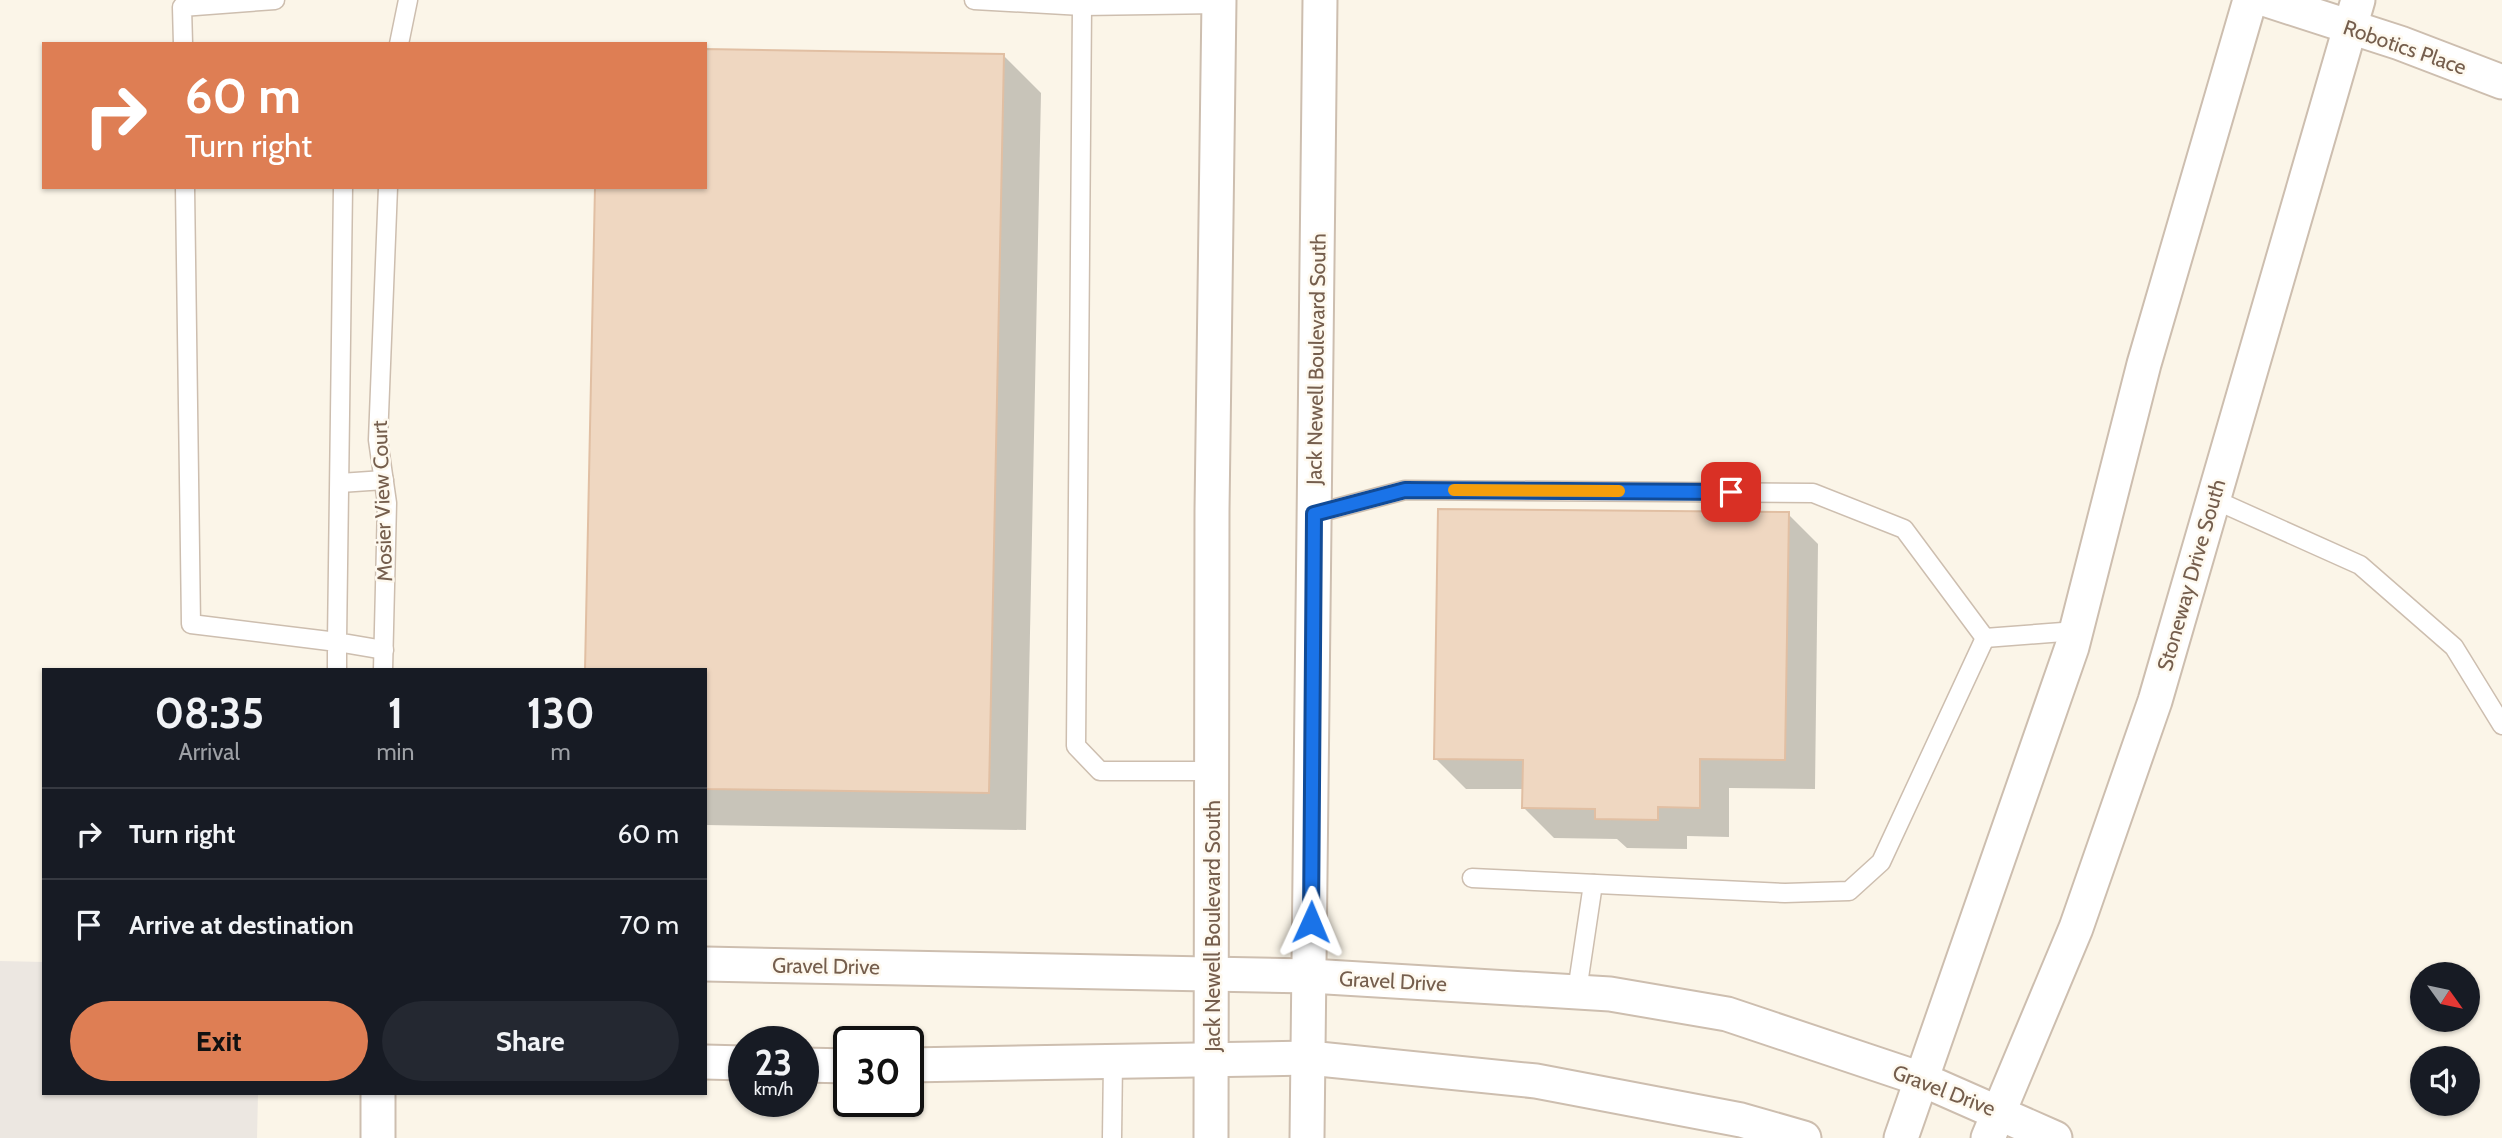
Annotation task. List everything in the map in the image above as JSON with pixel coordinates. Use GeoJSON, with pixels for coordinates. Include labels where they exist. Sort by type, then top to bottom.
{"type":"FeatureCollection","features":[{"type":"Feature","properties":{"kind":"street","name":"Jack Newell Boulevard South"},"geometry":{"type":"LineString","coordinates":[[1307,1138],[1320,0]]}},
{"type":"Feature","properties":{"kind":"street"},"geometry":{"type":"LineString","coordinates":[[1900,1138],[2076,631],[2144,364],[2250,0]]}},
{"type":"Feature","properties":{"kind":"street","name":"Robotics Place"},"geometry":{"type":"LineString","coordinates":[[2267,0],[2354,13],[2502,82]]}},
{"type":"Feature","properties":{"kind":"street","name":"Jack Newell Boulevard South"},"geometry":{"type":"LineString","coordinates":[[1211,1138],[1212,512],[1219,2]]}},
{"type":"Feature","properties":{"kind":"street","name":"Stoneway Drive South"},"geometry":{"type":"LineString","coordinates":[[1993,1125],[2085,903],[2155,701],[2354,13]]}},
{"type":"Feature","properties":{"kind":"street","name":"Gravel Drive"},"geometry":{"type":"LineString","coordinates":[[707,964],[1310,976],[1610,993],[1727,1014],[1921,1079],[1993,1125],[2055,1138]]}},
{"type":"Feature","properties":{"kind":"street"},"geometry":{"type":"LineString","coordinates":[[924,1065],[1309,1058],[1536,1081],[1741,1120],[1804,1138]]}},
{"type":"Feature","properties":{"kind":"street"},"geometry":{"type":"LineString","coordinates":[[707,1062],[728,1063]]}},
{"type":"Feature","properties":{"kind":"street"},"geometry":{"type":"LineString","coordinates":[[378,1095],[378,1138]]}},
{"type":"Feature","properties":{"kind":"lane"},"geometry":{"type":"LineString","coordinates":[[183,42],[182,7],[275,0]]}},
{"type":"Feature","properties":{"kind":"lane"},"geometry":{"type":"LineString","coordinates":[[399,42],[408,0]]}},
{"type":"Feature","properties":{"kind":"lane"},"geometry":{"type":"LineString","coordinates":[[974,0],[1082,6],[1219,2]]}},
{"type":"Feature","properties":{"kind":"lane"},"geometry":{"type":"LineString","coordinates":[[1082,6],[1076,746],[1100,771],[1212,771]]}},
{"type":"Feature","properties":{"kind":"lane"},"geometry":{"type":"LineString","coordinates":[[185,189],[191,624],[384,650]]}},
{"type":"Feature","properties":{"kind":"lane"},"geometry":{"type":"LineString","coordinates":[[337,668],[344,189]]}},
{"type":"Feature","properties":{"kind":"lane","name":"Mosier View Court"},"geometry":{"type":"LineString","coordinates":[[383,668],[387,503],[378,440],[388,189]]}},
{"type":"Feature","properties":{"kind":"lane"},"geometry":{"type":"LineString","coordinates":[[340,483],[384,480]]}},
{"type":"Feature","properties":{"kind":"lane"},"geometry":{"type":"LineString","coordinates":[[1314,514],[1405,490],[1813,493],[1904,530],[1985,638]]}},
{"type":"Feature","properties":{"kind":"lane"},"geometry":{"type":"LineString","coordinates":[[2213,499],[2360,565],[2454,647],[2502,724]]}},
{"type":"Feature","properties":{"kind":"lane"},"geometry":{"type":"LineString","coordinates":[[1985,638],[2076,631]]}},
{"type":"Feature","properties":{"kind":"lane"},"geometry":{"type":"LineString","coordinates":[[1472,878],[1785,893],[1849,891],[1881,862],[1985,638]]}},
{"type":"Feature","properties":{"kind":"lane"},"geometry":{"type":"LineString","coordinates":[[1577,991],[1593,884]]}},
{"type":"Feature","properties":{"kind":"lane"},"geometry":{"type":"LineString","coordinates":[[1112,1138],[1113,1061]]}},
{"type":"Feature","properties":{"kind":"shaded area"},"geometry":{"type":"Polygon","coordinates":[[[0,961],[42,962],[42,1095],[258,1095],[257,1138],[0,1138],[0,961]]]}},
{"type":"Feature","properties":{"kind":"building"},"geometry":{"type":"Polygon","coordinates":[[[707,49],[1004,54],[989,793],[707,789],[707,668],[585,668],[595,189],[707,189],[707,49]]]}},
{"type":"Feature","properties":{"kind":"building"},"geometry":{"type":"Polygon","coordinates":[[[1438,509],[1789,512],[1785,760],[1700,759],[1700,808],[1658,807],[1658,820],[1595,819],[1595,809],[1522,808],[1523,760],[1434,759],[1438,509]]]}},
{"type":"Feature","properties":{"kind":"slow traffic"},"geometry":{"type":"LineString","coordinates":[[1454,490],[1619,491]]}},
{"type":"Feature","properties":{"kind":"route"},"geometry":{"type":"LineString","coordinates":[[1311,922],[1314,514],[1405,490],[1731,492]]}}]}
